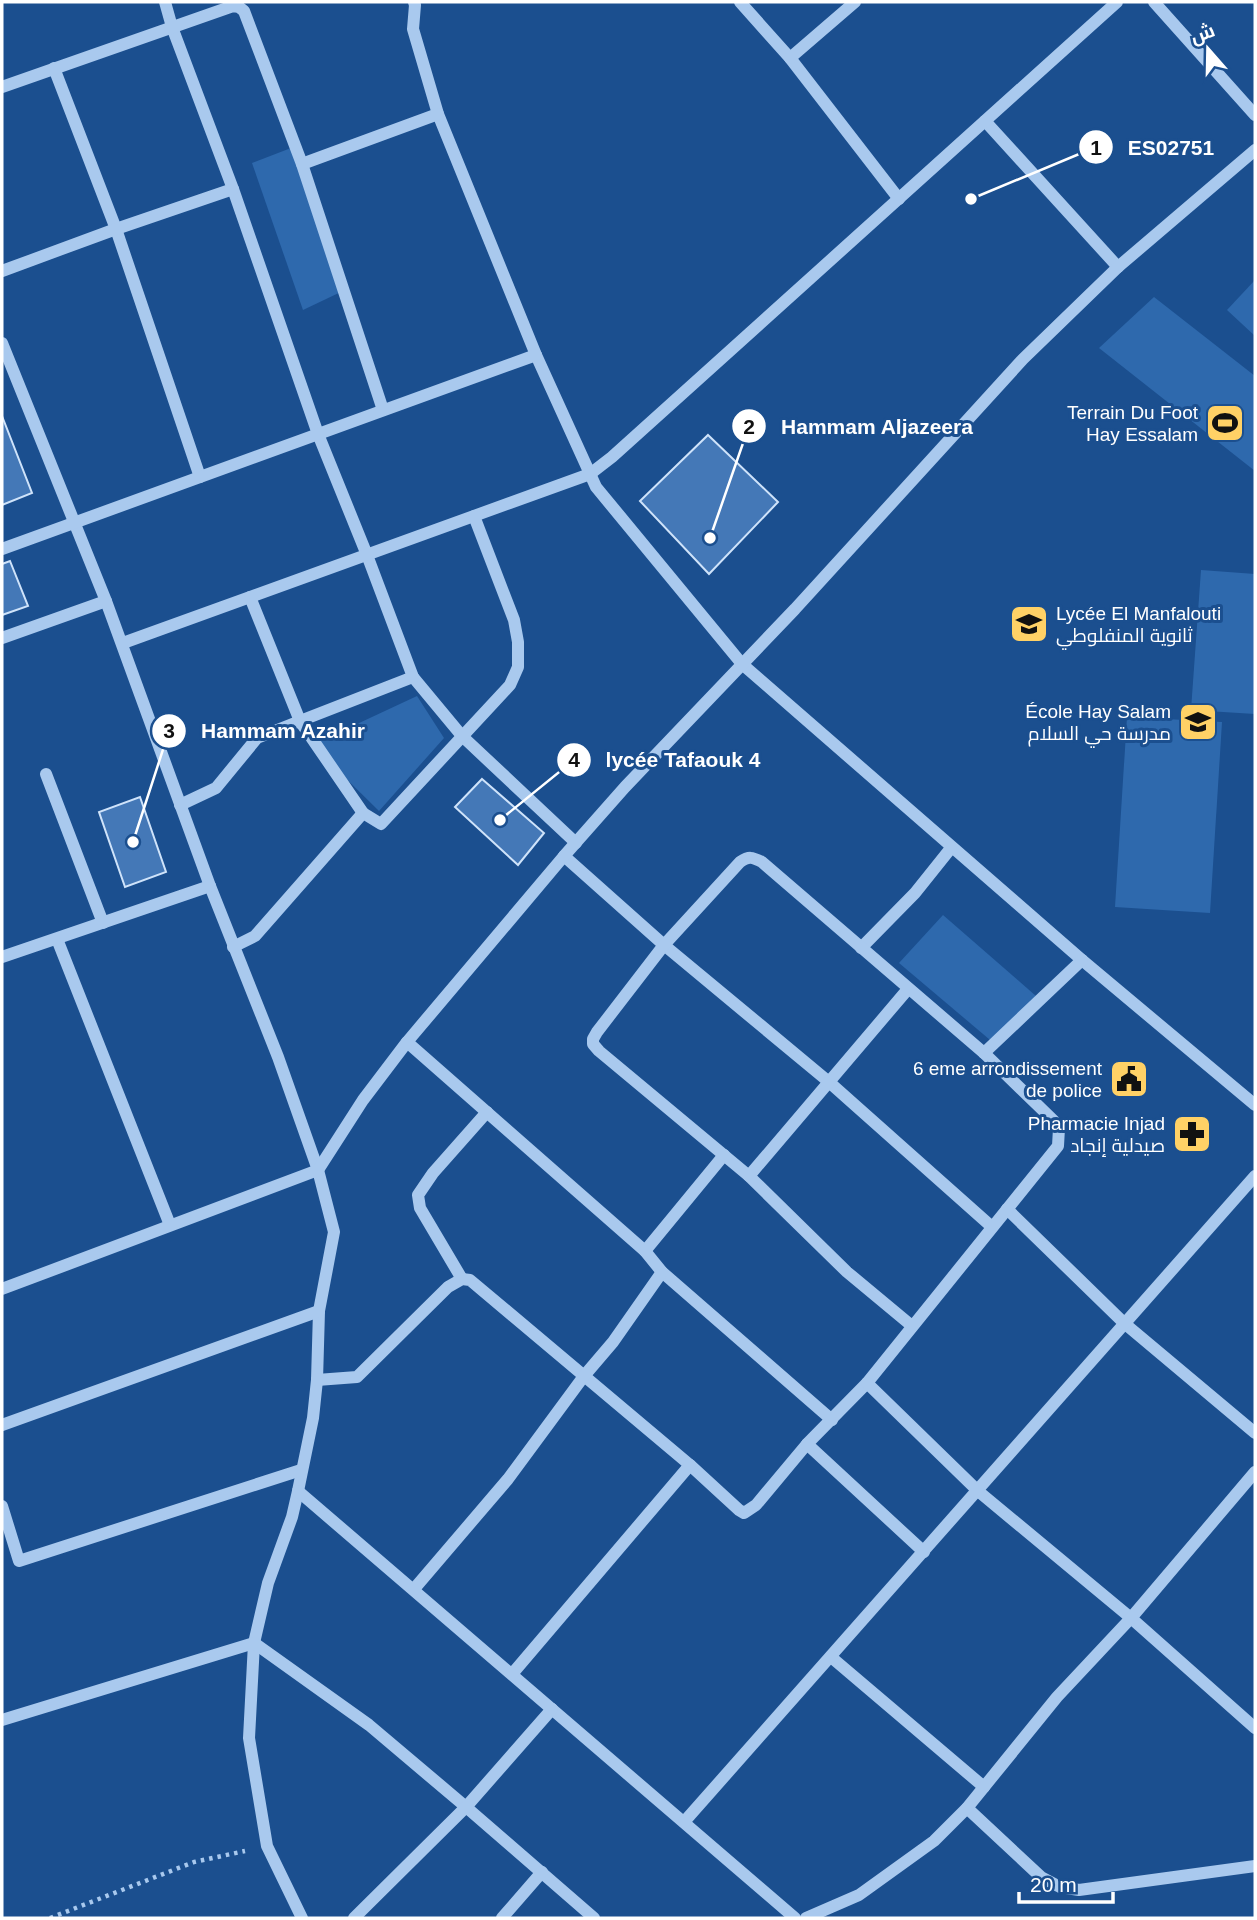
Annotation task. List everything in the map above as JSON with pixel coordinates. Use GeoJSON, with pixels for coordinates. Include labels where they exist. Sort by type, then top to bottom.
{"type":"FeatureCollection","features":[{"type":"Feature","properties":{"kind":"street"},"geometry":{"type":"LineString","coordinates":[[165,2],[318,434],[368,555],[413,677],[462,736],[576,843]]}},
{"type":"Feature","properties":{"kind":"street"},"geometry":{"type":"LineString","coordinates":[[740,2],[789,58],[899,199]]}},
{"type":"Feature","properties":{"kind":"street"},"geometry":{"type":"LineString","coordinates":[[789,58],[855,2]]}},
{"type":"Feature","properties":{"kind":"street"},"geometry":{"type":"LineString","coordinates":[[122,643],[590,474],[1117,2]]}},
{"type":"Feature","properties":{"kind":"street"},"geometry":{"type":"LineString","coordinates":[[1154,2],[1255,115]]}},
{"type":"Feature","properties":{"kind":"street"},"geometry":{"type":"LineString","coordinates":[[416,3],[413,29],[438,114],[536,355],[596,487],[742,664],[951,848],[1255,1105]]}},
{"type":"Feature","properties":{"kind":"street"},"geometry":{"type":"LineString","coordinates":[[2,87],[233,6],[244,11],[302,164],[383,410]]}},
{"type":"Feature","properties":{"kind":"street"},"geometry":{"type":"LineString","coordinates":[[54,68],[116,229],[201,477]]}},
{"type":"Feature","properties":{"kind":"street"},"geometry":{"type":"LineString","coordinates":[[302,164],[438,114]]}},
{"type":"Feature","properties":{"kind":"street"},"geometry":{"type":"LineString","coordinates":[[985,121],[1118,267]]}},
{"type":"Feature","properties":{"kind":"street"},"geometry":{"type":"LineString","coordinates":[[2,1289],[318,1170],[363,1100],[407,1042],[625,787],[795,609],[1023,359],[1118,267],[1255,150]]}},
{"type":"Feature","properties":{"kind":"street"},"geometry":{"type":"LineString","coordinates":[[2,271],[233,189]]}},
{"type":"Feature","properties":{"kind":"street"},"geometry":{"type":"LineString","coordinates":[[2,343],[107,601],[210,886],[278,1057],[318,1170],[334,1232],[320,1311],[313,1418],[299,1491],[268,1583],[254,1643],[249,1738],[267,1846],[302,1918]]}},
{"type":"Feature","properties":{"kind":"street"},"geometry":{"type":"LineString","coordinates":[[2,549],[536,355]]}},
{"type":"Feature","properties":{"kind":"street"},"geometry":{"type":"LineString","coordinates":[[250,597],[300,721],[363,813],[381,824],[510,685],[518,667],[518,642],[513,620],[474,516]]}},
{"type":"Feature","properties":{"kind":"street"},"geometry":{"type":"LineString","coordinates":[[2,638],[107,601]]}},
{"type":"Feature","properties":{"kind":"street"},"geometry":{"type":"LineString","coordinates":[[180,805],[216,788],[257,738],[413,677]]}},
{"type":"Feature","properties":{"kind":"street"},"geometry":{"type":"LineString","coordinates":[[46,774],[103,923]]}},
{"type":"Feature","properties":{"kind":"street"},"geometry":{"type":"LineString","coordinates":[[233,947],[255,936],[363,813]]}},
{"type":"Feature","properties":{"kind":"street"},"geometry":{"type":"LineString","coordinates":[[861,948],[915,893],[951,848]]}},
{"type":"Feature","properties":{"kind":"street"},"geometry":{"type":"LineString","coordinates":[[564,856],[664,945],[829,1082],[992,1227]]}},
{"type":"Feature","properties":{"kind":"street"},"geometry":{"type":"LineString","coordinates":[[317,1380],[357,1377],[448,1287],[461,1279],[470,1280],[744,1513],[756,1505],[807,1444],[867,1382],[1058,1146],[1059,1128],[984,1053],[753,857],[740,862],[664,945],[597,1032],[593,1044],[749,1176],[847,1272],[912,1326]]}},
{"type":"Feature","properties":{"kind":"street"},"geometry":{"type":"LineString","coordinates":[[2,957],[210,886]]}},
{"type":"Feature","properties":{"kind":"street"},"geometry":{"type":"LineString","coordinates":[[57,939],[170,1226]]}},
{"type":"Feature","properties":{"kind":"street"},"geometry":{"type":"LineString","coordinates":[[984,1053],[1082,960]]}},
{"type":"Feature","properties":{"kind":"street"},"geometry":{"type":"LineString","coordinates":[[749,1176],[908,989]]}},
{"type":"Feature","properties":{"kind":"street"},"geometry":{"type":"LineString","coordinates":[[407,1042],[645,1251],[662,1272],[832,1420]]}},
{"type":"Feature","properties":{"kind":"street"},"geometry":{"type":"LineString","coordinates":[[461,1279],[421,1208],[418,1195],[433,1173],[487,1112]]}},
{"type":"Feature","properties":{"kind":"street"},"geometry":{"type":"LineString","coordinates":[[645,1251],[724,1155]]}},
{"type":"Feature","properties":{"kind":"street"},"geometry":{"type":"LineString","coordinates":[[684,1822],[1255,1176]]}},
{"type":"Feature","properties":{"kind":"street"},"geometry":{"type":"LineString","coordinates":[[1007,1209],[1124,1323],[1255,1433]]}},
{"type":"Feature","properties":{"kind":"street"},"geometry":{"type":"LineString","coordinates":[[414,1589],[508,1479],[584,1376],[613,1342],[662,1272]]}},
{"type":"Feature","properties":{"kind":"street"},"geometry":{"type":"LineString","coordinates":[[2,1425],[320,1311]]}},
{"type":"Feature","properties":{"kind":"street"},"geometry":{"type":"LineString","coordinates":[[867,1382],[978,1491],[1131,1618],[1255,1728]]}},
{"type":"Feature","properties":{"kind":"street"},"geometry":{"type":"LineString","coordinates":[[807,1444],[924,1552]]}},
{"type":"Feature","properties":{"kind":"street"},"geometry":{"type":"LineString","coordinates":[[512,1674],[690,1465]]}},
{"type":"Feature","properties":{"kind":"street"},"geometry":{"type":"LineString","coordinates":[[2,1506],[19,1561],[302,1469]]}},
{"type":"Feature","properties":{"kind":"street"},"geometry":{"type":"LineString","coordinates":[[806,1918],[859,1895],[934,1841],[967,1808],[1058,1697],[1131,1618],[1255,1472]]}},
{"type":"Feature","properties":{"kind":"street"},"geometry":{"type":"LineString","coordinates":[[299,1491],[795,1918]]}},
{"type":"Feature","properties":{"kind":"street"},"geometry":{"type":"LineString","coordinates":[[2,1720],[254,1643]]}},
{"type":"Feature","properties":{"kind":"street"},"geometry":{"type":"LineString","coordinates":[[254,1643],[369,1725],[594,1918]]}},
{"type":"Feature","properties":{"kind":"street"},"geometry":{"type":"LineString","coordinates":[[831,1657],[984,1787]]}},
{"type":"Feature","properties":{"kind":"street"},"geometry":{"type":"LineString","coordinates":[[354,1918],[466,1807],[552,1709]]}},
{"type":"Feature","properties":{"kind":"street"},"geometry":{"type":"LineString","coordinates":[[967,1808],[1041,1877],[1060,1887],[1079,1890],[1255,1866]]}},
{"type":"Feature","properties":{"kind":"street"},"geometry":{"type":"LineString","coordinates":[[502,1918],[542,1872]]}},
{"type":"Feature","properties":{"kind":"path"},"geometry":{"type":"LineString","coordinates":[[50,1918],[194,1862],[267,1846]]}},
{"type":"Feature","properties":{"kind":"shaded area"},"geometry":{"type":"Polygon","coordinates":[[[291,148],[345,290],[303,310],[252,163],[291,148]]]}},
{"type":"Feature","properties":{"kind":"shaded area"},"geometry":{"type":"Polygon","coordinates":[[[1255,280],[1255,336],[1227,310],[1255,280]]]}},
{"type":"Feature","properties":{"kind":"shaded area","name":"Terrain Du Foot Hay Essalam"},"geometry":{"type":"Polygon","coordinates":[[[1154,297],[1255,376],[1255,471],[1099,348],[1154,297]]]}},
{"type":"Feature","properties":{"kind":"shaded area"},"geometry":{"type":"Polygon","coordinates":[[[1201,570],[1255,574],[1255,714],[1191,710],[1201,570]]]}},
{"type":"Feature","properties":{"kind":"shaded area"},"geometry":{"type":"Polygon","coordinates":[[[417,696],[444,738],[379,811],[312,745],[417,696]]]}},
{"type":"Feature","properties":{"kind":"shaded area"},"geometry":{"type":"Polygon","coordinates":[[[1127,717],[1222,722],[1210,913],[1115,907],[1127,717]]]}},
{"type":"Feature","properties":{"kind":"shaded area"},"geometry":{"type":"Polygon","coordinates":[[[943,915],[1036,996],[996,1045],[899,963],[943,915]]]}},
{"type":"Feature","properties":{"kind":"building"},"geometry":{"type":"Polygon","coordinates":[[[2,416],[32,493],[2,505],[2,416]]]}},
{"type":"Feature","properties":{"kind":"building"},"geometry":{"type":"Polygon","coordinates":[[[708,435],[778,502],[709,574],[640,501],[708,435]]]}},
{"type":"Feature","properties":{"kind":"building"},"geometry":{"type":"Polygon","coordinates":[[[10,561],[28,606],[2,615],[2,564],[10,561]]]}},
{"type":"Feature","properties":{"kind":"building"},"geometry":{"type":"Polygon","coordinates":[[[482,779],[544,833],[518,865],[455,807],[482,779]]]}},
{"type":"Feature","properties":{"kind":"building"},"geometry":{"type":"Polygon","coordinates":[[[140,797],[166,872],[125,887],[99,812],[140,797]]]}},
{"type":"Feature","properties":{"kind":"place","name":"ES02751"},"geometry":{"type":"Point","coordinates":[971,199]}},
{"type":"Feature","properties":{"kind":"place","name":"Terrain Du Foot Hay Essalam"},"geometry":{"type":"Point","coordinates":[1225,423]}},
{"type":"Feature","properties":{"kind":"place","name":"Hammam Aljazeera"},"geometry":{"type":"Point","coordinates":[710,538]}},
{"type":"Feature","properties":{"kind":"place","name":"Lycée El Manfalouti ثانوية المنفلوطي"},"geometry":{"type":"Point","coordinates":[1029,624]}},
{"type":"Feature","properties":{"kind":"place","name":"École Hay Salam مدرسة حي السلام"},"geometry":{"type":"Point","coordinates":[1198,722]}},
{"type":"Feature","properties":{"kind":"place","name":"lycée Tafaouk 4"},"geometry":{"type":"Point","coordinates":[500,820]}},
{"type":"Feature","properties":{"kind":"place","name":"Hammam Azahir"},"geometry":{"type":"Point","coordinates":[133,842]}},
{"type":"Feature","properties":{"kind":"place","name":"6 eme arrondissement de police"},"geometry":{"type":"Point","coordinates":[1129,1079]}},
{"type":"Feature","properties":{"kind":"place","name":"Pharmacie Injad صيدلية إنجاد"},"geometry":{"type":"Point","coordinates":[1192,1134]}}]}
